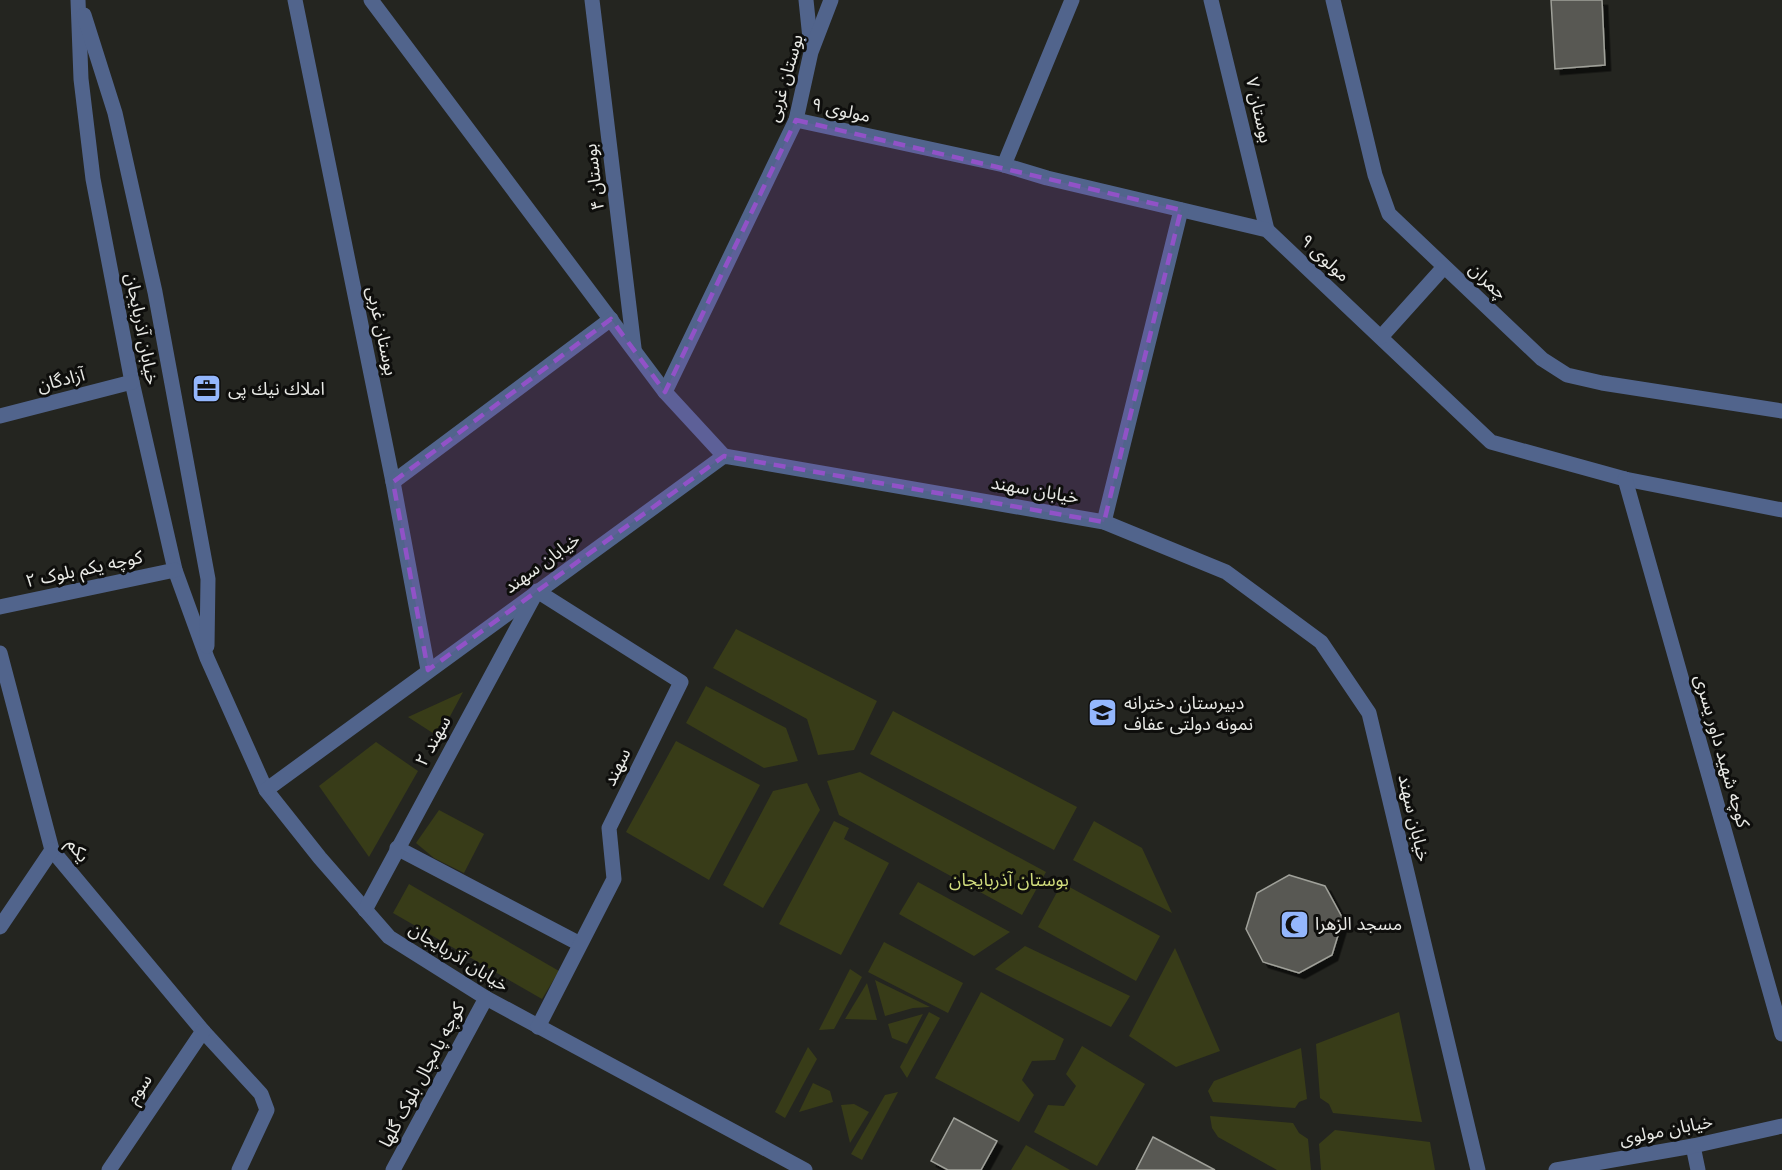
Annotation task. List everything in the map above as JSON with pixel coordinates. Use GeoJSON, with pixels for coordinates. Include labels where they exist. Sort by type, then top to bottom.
{"type":"FeatureCollection","features":[{"type":"Feature","properties":{"kind":"street","name":"خیابان آذربایجان"},"geometry":{"type":"LineString","coordinates":[[79,0],[81,79],[93,178],[132,382],[175,570],[207,658],[266,790],[389,937],[486,998],[805,1170]]}},
{"type":"Feature","properties":{"kind":"street","name":"خیابان آذربایجان"},"geometry":{"type":"LineString","coordinates":[[79,0],[115,113],[155,292],[208,579],[207,658]]}},
{"type":"Feature","properties":{"kind":"street","name":"بوستان غربی"},"geometry":{"type":"LineString","coordinates":[[295,0],[429,670]]}},
{"type":"Feature","properties":{"kind":"street"},"geometry":{"type":"LineString","coordinates":[[371,0],[665,392],[724,456]]}},
{"type":"Feature","properties":{"kind":"street","name":"بوستان ۴"},"geometry":{"type":"LineString","coordinates":[[592,0],[634,349]]}},
{"type":"Feature","properties":{"kind":"street"},"geometry":{"type":"LineString","coordinates":[[806,0],[811,52]]}},
{"type":"Feature","properties":{"kind":"street","name":"بوستان غربی"},"geometry":{"type":"LineString","coordinates":[[665,392],[796,120],[811,52],[831,0]]}},
{"type":"Feature","properties":{"kind":"street"},"geometry":{"type":"LineString","coordinates":[[1004,165],[1072,0]]}},
{"type":"Feature","properties":{"kind":"street","name":"بوستان ۷"},"geometry":{"type":"LineString","coordinates":[[1211,0],[1267,230]]}},
{"type":"Feature","properties":{"kind":"street","name":"چمران"},"geometry":{"type":"LineString","coordinates":[[1333,0],[1375,175],[1389,214],[1542,359],[1568,375],[1782,411]]}},
{"type":"Feature","properties":{"kind":"street","name":"مولوی ۹"},"geometry":{"type":"LineString","coordinates":[[796,120],[1004,165],[1267,230],[1491,442],[1625,479],[1782,510]]}},
{"type":"Feature","properties":{"kind":"street"},"geometry":{"type":"LineString","coordinates":[[1104,522],[1181,210]]}},
{"type":"Feature","properties":{"kind":"street"},"geometry":{"type":"LineString","coordinates":[[1381,337],[1444,267]]}},
{"type":"Feature","properties":{"kind":"street"},"geometry":{"type":"LineString","coordinates":[[393,482],[611,319]]}},
{"type":"Feature","properties":{"kind":"street","name":"آزادگان"},"geometry":{"type":"LineString","coordinates":[[0,416],[132,382]]}},
{"type":"Feature","properties":{"kind":"street","name":"خیابان سهند"},"geometry":{"type":"LineString","coordinates":[[266,790],[724,456],[1104,522],[1226,573],[1264,600],[1321,642],[1369,713],[1478,1170]]}},
{"type":"Feature","properties":{"kind":"street","name":"کوچه شهید داور یسری"},"geometry":{"type":"LineString","coordinates":[[1625,479],[1782,1034]]}},
{"type":"Feature","properties":{"kind":"street","name":"کوچه یکم بلوک ۲"},"geometry":{"type":"LineString","coordinates":[[0,607],[175,570]]}},
{"type":"Feature","properties":{"kind":"street","name":"سهند ۲"},"geometry":{"type":"LineString","coordinates":[[365,910],[537,591]]}},
{"type":"Feature","properties":{"kind":"street","name":"سهند"},"geometry":{"type":"LineString","coordinates":[[537,591],[681,682],[609,828],[614,879],[538,1027]]}},
{"type":"Feature","properties":{"kind":"street","name":"یکم"},"geometry":{"type":"LineString","coordinates":[[0,653],[52,850],[203,1031],[261,1094],[267,1110],[239,1170]]}},
{"type":"Feature","properties":{"kind":"street"},"geometry":{"type":"LineString","coordinates":[[397,848],[580,944]]}},
{"type":"Feature","properties":{"kind":"street"},"geometry":{"type":"LineString","coordinates":[[0,927],[52,850]]}},
{"type":"Feature","properties":{"kind":"street","name":"کوچه پامچال بلوک گلها"},"geometry":{"type":"LineString","coordinates":[[393,1170],[486,998]]}},
{"type":"Feature","properties":{"kind":"street","name":"سوم"},"geometry":{"type":"LineString","coordinates":[[109,1170],[203,1031]]}},
{"type":"Feature","properties":{"kind":"street","name":"خیابان مولوی"},"geometry":{"type":"LineString","coordinates":[[1556,1170],[1693,1146],[1782,1126]]}},
{"type":"Feature","properties":{"kind":"street"},"geometry":{"type":"LineString","coordinates":[[1693,1146],[1698,1170]]}},
{"type":"Feature","properties":{"kind":"highlighted area"},"geometry":{"type":"Polygon","coordinates":[[[796,120],[1181,210],[1104,522],[724,456],[428,670],[393,482],[611,319],[665,392],[796,120]]]}},
{"type":"Feature","properties":{"kind":"green space"},"geometry":{"type":"Polygon","coordinates":[[[736,629],[877,701],[854,750],[818,755],[807,719],[713,668],[736,629]]]}},
{"type":"Feature","properties":{"kind":"green space"},"geometry":{"type":"Polygon","coordinates":[[[706,686],[786,728],[798,761],[764,768],[686,723],[706,686]]]}},
{"type":"Feature","properties":{"kind":"green space"},"geometry":{"type":"Polygon","coordinates":[[[463,692],[439,737],[408,717],[463,692]]]}},
{"type":"Feature","properties":{"kind":"green space","name":"بوستان آذربایجان"},"geometry":{"type":"Polygon","coordinates":[[[893,711],[1077,807],[1054,850],[870,754],[893,711]]]}},
{"type":"Feature","properties":{"kind":"green space"},"geometry":{"type":"Polygon","coordinates":[[[676,741],[760,785],[709,880],[626,832],[676,741]]]}},
{"type":"Feature","properties":{"kind":"green space"},"geometry":{"type":"Polygon","coordinates":[[[376,742],[418,771],[369,857],[319,786],[376,742]]]}},
{"type":"Feature","properties":{"kind":"green space","name":"بوستان آذربایجان"},"geometry":{"type":"Polygon","coordinates":[[[860,772],[1046,872],[1022,915],[839,815],[827,781],[860,772]]]}},
{"type":"Feature","properties":{"kind":"green space"},"geometry":{"type":"Polygon","coordinates":[[[807,783],[820,810],[763,908],[723,885],[773,791],[807,783]]]}},
{"type":"Feature","properties":{"kind":"green space"},"geometry":{"type":"Polygon","coordinates":[[[439,810],[484,834],[464,873],[434,858],[416,843],[439,810]]]}},
{"type":"Feature","properties":{"kind":"green space"},"geometry":{"type":"Polygon","coordinates":[[[834,821],[849,828],[844,839],[889,863],[841,955],[779,924],[834,821]]]}},
{"type":"Feature","properties":{"kind":"green space","name":"بوستان آذربایجان"},"geometry":{"type":"Polygon","coordinates":[[[1094,821],[1142,848],[1172,913],[1073,860],[1094,821]]]}},
{"type":"Feature","properties":{"kind":"green space","name":"بوستان آذربایجان"},"geometry":{"type":"Polygon","coordinates":[[[918,882],[1010,932],[974,956],[899,914],[918,882]]]}},
{"type":"Feature","properties":{"kind":"green space","name":"بوستان آذربایجان"},"geometry":{"type":"Polygon","coordinates":[[[1062,883],[1160,936],[1136,981],[1038,927],[1062,883]]]}},
{"type":"Feature","properties":{"kind":"green space"},"geometry":{"type":"Polygon","coordinates":[[[409,884],[559,971],[542,999],[393,913],[409,884]]]}},
{"type":"Feature","properties":{"kind":"green space"},"geometry":{"type":"Polygon","coordinates":[[[884,942],[963,983],[948,1013],[868,972],[884,942]]]}},
{"type":"Feature","properties":{"kind":"green space"},"geometry":{"type":"Polygon","coordinates":[[[1025,946],[1130,996],[1111,1027],[995,969],[1025,946]]]}},
{"type":"Feature","properties":{"kind":"green space"},"geometry":{"type":"Polygon","coordinates":[[[1175,948],[1220,1051],[1176,1067],[1129,1036],[1175,948]]]}},
{"type":"Feature","properties":{"kind":"green space"},"geometry":{"type":"Polygon","coordinates":[[[850,969],[862,977],[834,1029],[819,1030],[850,969]]]}},
{"type":"Feature","properties":{"kind":"green space"},"geometry":{"type":"Polygon","coordinates":[[[875,980],[930,1007],[913,1008],[885,1016],[875,980]]]}},
{"type":"Feature","properties":{"kind":"green space"},"geometry":{"type":"Polygon","coordinates":[[[867,983],[877,1020],[845,1019],[867,983]]]}},
{"type":"Feature","properties":{"kind":"green space"},"geometry":{"type":"Polygon","coordinates":[[[981,992],[1064,1039],[1055,1060],[1032,1061],[1022,1080],[1034,1095],[1019,1122],[935,1078],[981,992]]]}},
{"type":"Feature","properties":{"kind":"green space"},"geometry":{"type":"Polygon","coordinates":[[[929,1012],[940,1018],[907,1078],[900,1067],[929,1012]]]}},
{"type":"Feature","properties":{"kind":"green space"},"geometry":{"type":"Polygon","coordinates":[[[1399,1012],[1422,1122],[1333,1113],[1329,1104],[1320,1098],[1316,1044],[1399,1012]]]}},
{"type":"Feature","properties":{"kind":"green space"},"geometry":{"type":"Polygon","coordinates":[[[923,1014],[907,1044],[892,1038],[888,1024],[923,1014]]]}},
{"type":"Feature","properties":{"kind":"green space"},"geometry":{"type":"Polygon","coordinates":[[[1082,1046],[1145,1084],[1097,1166],[1034,1132],[1048,1105],[1064,1106],[1076,1086],[1066,1074],[1082,1046]]]}},
{"type":"Feature","properties":{"kind":"green space"},"geometry":{"type":"Polygon","coordinates":[[[808,1047],[817,1059],[785,1118],[775,1112],[808,1047]]]}},
{"type":"Feature","properties":{"kind":"green space"},"geometry":{"type":"Polygon","coordinates":[[[1301,1048],[1307,1099],[1299,1102],[1295,1108],[1213,1102],[1208,1091],[1214,1081],[1301,1048]]]}},
{"type":"Feature","properties":{"kind":"green space"},"geometry":{"type":"Polygon","coordinates":[[[813,1083],[830,1091],[833,1102],[799,1112],[813,1083]]]}},
{"type":"Feature","properties":{"kind":"green space"},"geometry":{"type":"Polygon","coordinates":[[[898,1092],[862,1160],[851,1154],[885,1095],[898,1092]]]}},
{"type":"Feature","properties":{"kind":"green space"},"geometry":{"type":"Polygon","coordinates":[[[854,1104],[869,1112],[850,1143],[841,1105],[854,1104]]]}},
{"type":"Feature","properties":{"kind":"green space"},"geometry":{"type":"Polygon","coordinates":[[[1210,1116],[1293,1123],[1299,1133],[1308,1139],[1311,1170],[1277,1170],[1218,1137],[1212,1128],[1210,1116]]]}},
{"type":"Feature","properties":{"kind":"green space"},"geometry":{"type":"Polygon","coordinates":[[[1335,1130],[1430,1142],[1435,1170],[1321,1170],[1319,1144],[1335,1130]]]}},
{"type":"Feature","properties":{"kind":"green space"},"geometry":{"type":"Polygon","coordinates":[[[1026,1145],[1070,1170],[1011,1170],[1026,1145]]]}},
{"type":"Feature","properties":{"kind":"building"},"geometry":{"type":"Polygon","coordinates":[[[1551,0],[1602,0],[1605,65],[1555,69],[1551,0]]]}},
{"type":"Feature","properties":{"kind":"building","name":"مسجد الزهرا"},"geometry":{"type":"Polygon","coordinates":[[[1289,875],[1325,886],[1343,919],[1332,955],[1299,973],[1263,962],[1246,929],[1257,893],[1289,875]]]}},
{"type":"Feature","properties":{"kind":"building"},"geometry":{"type":"Polygon","coordinates":[[[954,1118],[997,1141],[981,1170],[948,1170],[931,1161],[954,1118]]]}},
{"type":"Feature","properties":{"kind":"building"},"geometry":{"type":"Polygon","coordinates":[[[1153,1137],[1215,1170],[1136,1170],[1153,1137]]]}},
{"type":"Feature","properties":{"kind":"place","name":"املاك نيك پى"},"geometry":{"type":"Point","coordinates":[207,389]}},
{"type":"Feature","properties":{"kind":"place","name":"دبیرستان دخترانه نمونه دولتی عفاف"},"geometry":{"type":"Point","coordinates":[1103,713]}},
{"type":"Feature","properties":{"kind":"place","name":"مسجد الزهرا"},"geometry":{"type":"Point","coordinates":[1294,924]}}]}
